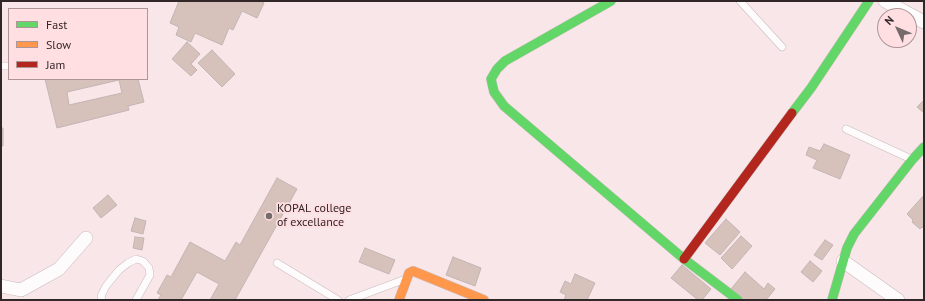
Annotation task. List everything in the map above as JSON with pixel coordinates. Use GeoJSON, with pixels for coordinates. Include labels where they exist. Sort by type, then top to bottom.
{"type":"FeatureCollection","features":[{"type":"Feature","properties":{"kind":"street"},"geometry":{"type":"LineString","coordinates":[[611,1],[505,61],[497,69],[491,79],[494,92],[504,106],[684,259],[738,300]]}},
{"type":"Feature","properties":{"kind":"street"},"geometry":{"type":"LineString","coordinates":[[684,259],[811,88],[869,1]]}},
{"type":"Feature","properties":{"kind":"street"},"geometry":{"type":"LineString","coordinates":[[885,1],[924,22]]}},
{"type":"Feature","properties":{"kind":"street"},"geometry":{"type":"LineString","coordinates":[[832,300],[847,248],[858,228],[912,160],[924,148]]}},
{"type":"Feature","properties":{"kind":"street"},"geometry":{"type":"LineString","coordinates":[[1,286],[21,290],[53,273],[59,269],[86,238]]}},
{"type":"Feature","properties":{"kind":"street"},"geometry":{"type":"LineString","coordinates":[[843,261],[898,300]]}},
{"type":"Feature","properties":{"kind":"street"},"geometry":{"type":"LineString","coordinates":[[399,300],[409,273],[414,271],[484,300]]}},
{"type":"Feature","properties":{"kind":"lane"},"geometry":{"type":"LineString","coordinates":[[740,1],[782,47]]}},
{"type":"Feature","properties":{"kind":"lane"},"geometry":{"type":"LineString","coordinates":[[846,129],[912,160]]}},
{"type":"Feature","properties":{"kind":"lane"},"geometry":{"type":"LineString","coordinates":[[102,300],[101,296],[106,286],[119,270],[128,262],[136,259],[143,261],[149,268],[150,274],[136,300]]}},
{"type":"Feature","properties":{"kind":"lane"},"geometry":{"type":"LineString","coordinates":[[277,263],[338,300]]}},
{"type":"Feature","properties":{"kind":"lane"},"geometry":{"type":"LineString","coordinates":[[349,300],[406,279]]}},
{"type":"Feature","properties":{"kind":"building"},"geometry":{"type":"Polygon","coordinates":[[[179,1],[260,1],[264,3],[257,18],[242,11],[233,30],[229,28],[222,45],[195,33],[191,42],[176,35],[179,27],[170,23],[179,1]]]}},
{"type":"Feature","properties":{"kind":"building"},"geometry":{"type":"Polygon","coordinates":[[[187,42],[200,54],[191,64],[197,70],[191,76],[172,59],[187,42]]]}},
{"type":"Feature","properties":{"kind":"building"},"geometry":{"type":"Polygon","coordinates":[[[212,50],[235,74],[222,87],[198,63],[212,50]]]}},
{"type":"Feature","properties":{"kind":"building"},"geometry":{"type":"Polygon","coordinates":[[[45,80],[119,80],[138,80],[144,102],[128,106],[129,110],[57,128],[45,80]],[[119,80],[67,92],[69,105],[122,93],[119,80]]]}},
{"type":"Feature","properties":{"kind":"building"},"geometry":{"type":"Polygon","coordinates":[[[924,100],[924,113],[917,107],[924,100]]]}},
{"type":"Feature","properties":{"kind":"building"},"geometry":{"type":"Polygon","coordinates":[[[1,128],[3,128],[3,146],[1,146],[1,128]]]}},
{"type":"Feature","properties":{"kind":"building"},"geometry":{"type":"Polygon","coordinates":[[[824,144],[850,155],[840,179],[813,168],[817,160],[806,155],[809,147],[820,151],[824,144]]]}},
{"type":"Feature","properties":{"kind":"building","name":"KOPAL college of excellance"},"geometry":{"type":"Polygon","coordinates":[[[277,178],[297,189],[235,300],[210,300],[219,284],[197,272],[181,300],[158,300],[161,295],[157,293],[167,275],[171,277],[190,242],[225,261],[236,242],[240,245],[277,178]]]}},
{"type":"Feature","properties":{"kind":"building"},"geometry":{"type":"Polygon","coordinates":[[[108,195],[117,205],[101,218],[93,208],[108,195]]]}},
{"type":"Feature","properties":{"kind":"building"},"geometry":{"type":"Polygon","coordinates":[[[924,195],[924,229],[922,227],[920,229],[912,222],[913,220],[907,214],[924,195]]]}},
{"type":"Feature","properties":{"kind":"building"},"geometry":{"type":"Polygon","coordinates":[[[135,218],[146,221],[143,234],[131,231],[135,218]]]}},
{"type":"Feature","properties":{"kind":"building"},"geometry":{"type":"Polygon","coordinates":[[[726,219],[740,232],[720,255],[705,243],[726,219]]]}},
{"type":"Feature","properties":{"kind":"building"},"geometry":{"type":"Polygon","coordinates":[[[741,236],[752,246],[732,269],[721,258],[741,236]]]}},
{"type":"Feature","properties":{"kind":"building"},"geometry":{"type":"Polygon","coordinates":[[[135,237],[144,238],[142,250],[133,248],[135,237]]]}},
{"type":"Feature","properties":{"kind":"building"},"geometry":{"type":"Polygon","coordinates":[[[825,240],[833,245],[822,260],[814,255],[825,240]]]}},
{"type":"Feature","properties":{"kind":"building"},"geometry":{"type":"Polygon","coordinates":[[[365,248],[395,260],[389,274],[359,262],[365,248]]]}},
{"type":"Feature","properties":{"kind":"building"},"geometry":{"type":"Polygon","coordinates":[[[453,257],[481,268],[475,286],[446,275],[453,257]]]}},
{"type":"Feature","properties":{"kind":"building"},"geometry":{"type":"Polygon","coordinates":[[[810,261],[822,271],[813,282],[801,272],[810,261]]]}},
{"type":"Feature","properties":{"kind":"building"},"geometry":{"type":"Polygon","coordinates":[[[682,265],[711,289],[702,300],[698,300],[671,278],[682,265]]]}},
{"type":"Feature","properties":{"kind":"building"},"geometry":{"type":"Polygon","coordinates":[[[745,272],[764,289],[768,283],[775,289],[766,300],[743,300],[731,289],[745,272]]]}},
{"type":"Feature","properties":{"kind":"building"},"geometry":{"type":"Polygon","coordinates":[[[575,274],[595,283],[587,300],[564,300],[566,295],[560,292],[565,281],[571,284],[575,274]]]}},
{"type":"Feature","properties":{"kind":"traffic: fast"},"geometry":{"type":"LineString","coordinates":[[611,1],[505,61],[497,69],[491,79],[494,92],[504,106],[684,259],[738,300]]}},
{"type":"Feature","properties":{"kind":"traffic: fast"},"geometry":{"type":"LineString","coordinates":[[792,113],[811,88],[869,1]]}},
{"type":"Feature","properties":{"kind":"traffic: fast"},"geometry":{"type":"LineString","coordinates":[[832,300],[847,248],[854,234],[912,160],[924,147]]}},
{"type":"Feature","properties":{"kind":"traffic: slow"},"geometry":{"type":"LineString","coordinates":[[399,300],[409,273],[413,271],[484,300]]}},
{"type":"Feature","properties":{"kind":"traffic: jam"},"geometry":{"type":"LineString","coordinates":[[684,259],[792,113]]}},
{"type":"Feature","properties":{"kind":"place","name":"KOPAL college of excellance"},"geometry":{"type":"Point","coordinates":[269,216]}}]}
